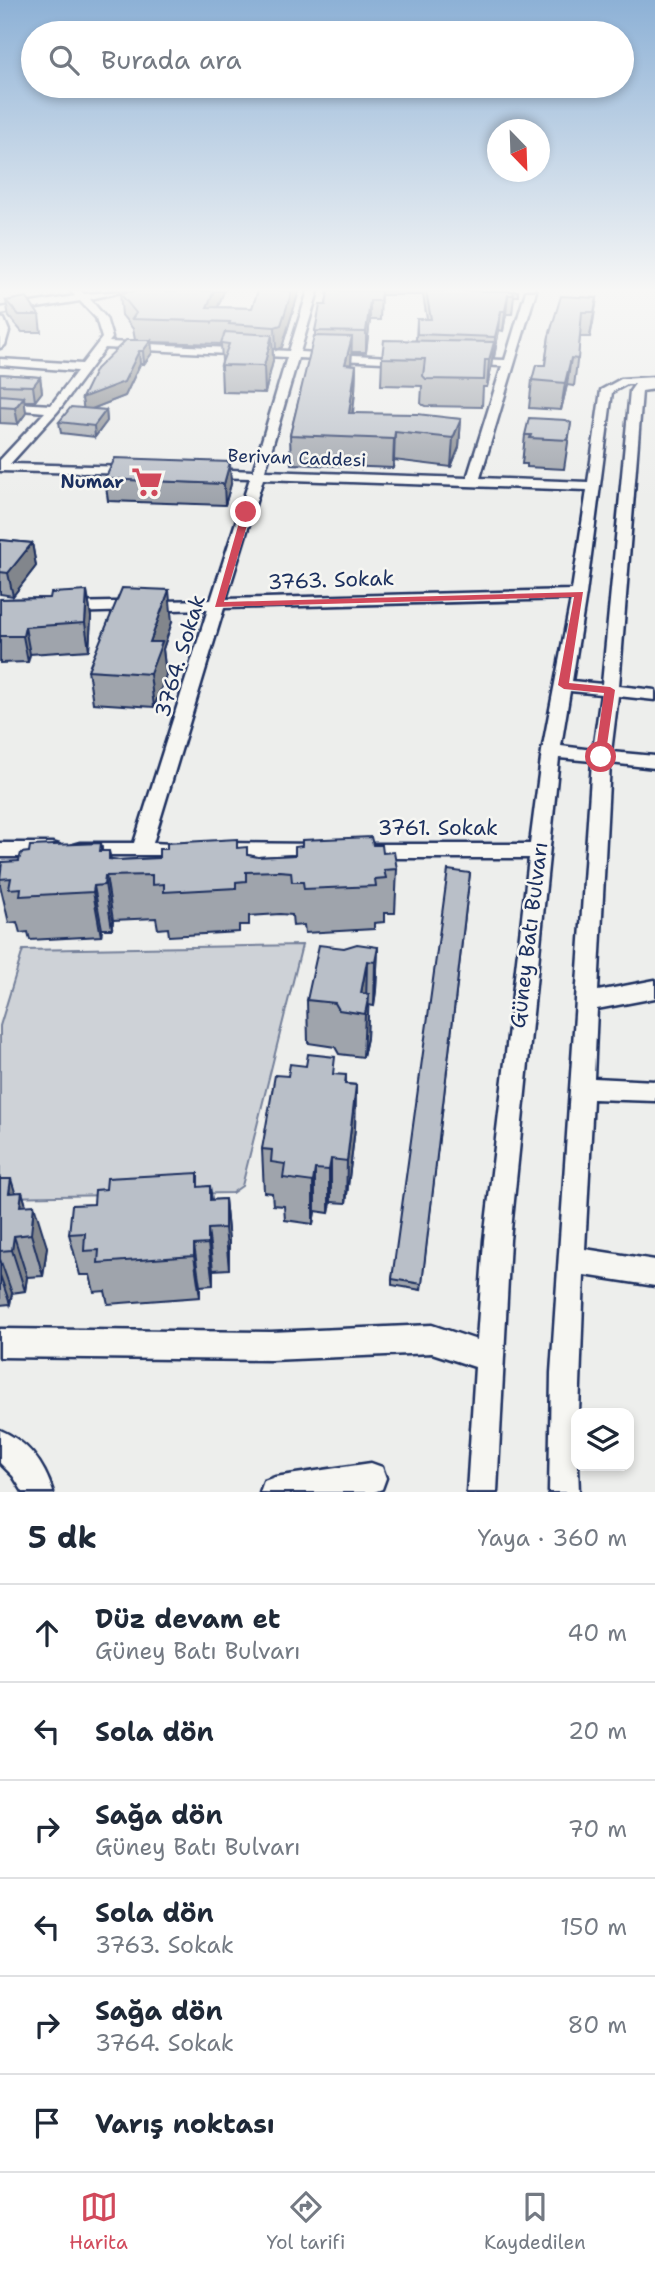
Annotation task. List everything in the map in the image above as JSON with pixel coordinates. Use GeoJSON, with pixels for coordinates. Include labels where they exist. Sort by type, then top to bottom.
{"type":"FeatureCollection","features":[{"type":"Feature","properties":{"kind":"street"},"geometry":{"type":"LineString","coordinates":[[0,467],[54,409],[92,361]]}},
{"type":"Feature","properties":{"kind":"street","name":"3764. Sokak"},"geometry":{"type":"LineString","coordinates":[[141,850],[260,475],[291,361]]}},
{"type":"Feature","properties":{"kind":"street"},"geometry":{"type":"LineString","coordinates":[[455,361],[509,363],[473,480]]}},
{"type":"Feature","properties":{"kind":"street"},"geometry":{"type":"LineString","coordinates":[[0,362],[87,368]]}},
{"type":"Feature","properties":{"kind":"street"},"geometry":{"type":"LineString","coordinates":[[564,1492],[565,1373],[585,1002],[601,757],[610,690],[633,386],[627,371],[655,372]]}},
{"type":"Feature","properties":{"kind":"street"},"geometry":{"type":"LineString","coordinates":[[633,386],[655,380]]}},
{"type":"Feature","properties":{"kind":"street","name":"Güney Batı Bulvarı"},"geometry":{"type":"LineString","coordinates":[[482,1492],[498,1226],[551,751],[579,594],[607,390],[633,386]]}},
{"type":"Feature","properties":{"kind":"street"},"geometry":{"type":"LineString","coordinates":[[0,405],[54,409]]}},
{"type":"Feature","properties":{"kind":"street"},"geometry":{"type":"LineString","coordinates":[[0,467],[145,471]]}},
{"type":"Feature","properties":{"kind":"street","name":"Berivan Caddesi"},"geometry":{"type":"LineString","coordinates":[[200,473],[593,486]]}},
{"type":"Feature","properties":{"kind":"street","name":"3763. Sokak"},"geometry":{"type":"LineString","coordinates":[[54,608],[579,594]]}},
{"type":"Feature","properties":{"kind":"street"},"geometry":{"type":"LineString","coordinates":[[564,685],[655,695]]}},
{"type":"Feature","properties":{"kind":"street"},"geometry":{"type":"LineString","coordinates":[[551,751],[655,762]]}},
{"type":"Feature","properties":{"kind":"street","name":"3761. Sokak"},"geometry":{"type":"LineString","coordinates":[[0,850],[539,852]]}},
{"type":"Feature","properties":{"kind":"street"},"geometry":{"type":"LineString","coordinates":[[585,1002],[655,989]]}},
{"type":"Feature","properties":{"kind":"street"},"geometry":{"type":"LineString","coordinates":[[580,1088],[655,1091]]}},
{"type":"Feature","properties":{"kind":"street"},"geometry":{"type":"LineString","coordinates":[[572,1260],[655,1273]]}},
{"type":"Feature","properties":{"kind":"street"},"geometry":{"type":"LineString","coordinates":[[0,1343],[271,1346],[432,1339],[490,1358]]}},
{"type":"Feature","properties":{"kind":"street"},"geometry":{"type":"LineString","coordinates":[[0,1445],[26,1468],[36,1481],[38,1492]]}},
{"type":"Feature","properties":{"kind":"street"},"geometry":{"type":"LineString","coordinates":[[275,1492],[372,1478]]}},
{"type":"Feature","properties":{"kind":"shaded area"},"geometry":{"type":"Polygon","coordinates":[[[302,945],[242,1186],[232,1193],[0,1197],[0,1026],[23,950],[302,945]]]}},
{"type":"Feature","properties":{"kind":"building"},"geometry":{"type":"Polygon","coordinates":[[[105,361],[134,361],[124,382],[82,398],[96,369],[105,361]]]}},
{"type":"Feature","properties":{"kind":"building"},"geometry":{"type":"Polygon","coordinates":[[[223,361],[265,361],[264,366],[221,365],[223,361]]]}},
{"type":"Feature","properties":{"kind":"building"},"geometry":{"type":"Polygon","coordinates":[[[308,361],[346,361],[345,364],[356,365],[349,413],[417,414],[461,419],[453,438],[395,432],[394,439],[290,435],[308,361]]]}},
{"type":"Feature","properties":{"kind":"building"},"geometry":{"type":"Polygon","coordinates":[[[425,361],[485,361],[484,380],[426,379],[423,376],[425,361]]]}},
{"type":"Feature","properties":{"kind":"building"},"geometry":{"type":"Polygon","coordinates":[[[546,361],[570,361],[565,383],[532,380],[536,365],[545,365],[546,361]]]}},
{"type":"Feature","properties":{"kind":"building"},"geometry":{"type":"Polygon","coordinates":[[[0,374],[40,377],[33,386],[0,385],[0,374]]]}},
{"type":"Feature","properties":{"kind":"building"},"geometry":{"type":"Polygon","coordinates":[[[0,395],[24,397],[15,408],[0,407],[0,395]]]}},
{"type":"Feature","properties":{"kind":"building"},"geometry":{"type":"Polygon","coordinates":[[[71,407],[106,410],[94,426],[59,422],[71,407]]]}},
{"type":"Feature","properties":{"kind":"building"},"geometry":{"type":"Polygon","coordinates":[[[529,418],[566,420],[571,423],[568,440],[530,438],[531,435],[525,435],[529,418]]]}},
{"type":"Feature","properties":{"kind":"building"},"geometry":{"type":"Polygon","coordinates":[[[115,458],[230,462],[224,484],[105,479],[115,458]]]}},
{"type":"Feature","properties":{"kind":"building"},"geometry":{"type":"Polygon","coordinates":[[[0,540],[32,543],[8,573],[0,572],[0,540]]]}},
{"type":"Feature","properties":{"kind":"building"},"geometry":{"type":"Polygon","coordinates":[[[122,588],[169,590],[150,642],[162,642],[150,674],[88,670],[122,588]]]}},
{"type":"Feature","properties":{"kind":"building"},"geometry":{"type":"Polygon","coordinates":[[[87,591],[85,623],[25,627],[23,636],[0,636],[0,599],[50,598],[51,593],[87,591]]]}},
{"type":"Feature","properties":{"kind":"building"},"geometry":{"type":"Polygon","coordinates":[[[371,837],[373,845],[382,845],[383,853],[394,852],[397,869],[384,870],[386,878],[375,879],[376,886],[304,889],[303,882],[292,882],[291,872],[279,871],[246,872],[246,881],[236,882],[236,888],[164,892],[164,884],[152,885],[152,875],[105,876],[104,885],[94,886],[93,892],[20,896],[21,888],[9,889],[11,878],[0,879],[2,862],[19,861],[21,853],[29,852],[30,846],[101,843],[100,851],[109,851],[109,859],[119,860],[159,858],[159,849],[167,849],[167,843],[237,839],[237,848],[247,847],[247,855],[258,857],[295,855],[295,847],[302,846],[302,840],[371,837]]]}},
{"type":"Feature","properties":{"kind":"building"},"geometry":{"type":"Polygon","coordinates":[[[448,870],[470,873],[422,1284],[392,1279],[448,870]]]}},
{"type":"Feature","properties":{"kind":"building"},"geometry":{"type":"Polygon","coordinates":[[[357,944],[378,947],[375,962],[367,961],[361,993],[369,994],[365,1014],[339,1010],[335,1003],[307,1000],[319,945],[344,948],[357,944]]]}},
{"type":"Feature","properties":{"kind":"building"},"geometry":{"type":"Polygon","coordinates":[[[308,1054],[335,1057],[333,1074],[346,1075],[345,1084],[356,1085],[347,1161],[331,1159],[329,1170],[315,1169],[313,1182],[283,1178],[285,1164],[271,1162],[272,1150],[262,1149],[275,1075],[288,1076],[290,1064],[306,1066],[308,1054]]]}},
{"type":"Feature","properties":{"kind":"building"},"geometry":{"type":"Polygon","coordinates":[[[198,1173],[198,1187],[210,1186],[210,1200],[225,1199],[225,1228],[208,1229],[208,1244],[194,1245],[194,1256],[98,1263],[99,1250],[84,1251],[85,1233],[69,1234],[72,1205],[94,1204],[95,1190],[106,1189],[107,1178],[198,1173]]]}},
{"type":"Feature","properties":{"kind":"building"},"geometry":{"type":"Polygon","coordinates":[[[0,1179],[11,1179],[9,1193],[22,1192],[20,1206],[34,1205],[31,1234],[14,1236],[12,1250],[0,1251],[0,1179]]]}},
{"type":"Feature","properties":{"kind":"place","name":"Numar"},"geometry":{"type":"Point","coordinates":[147,482]}},
{"type":"Feature","properties":{"kind":"route"},"geometry":{"type":"LineString","coordinates":[[246,512],[218,605],[579,594],[564,685],[610,690],[601,757]]}}]}
